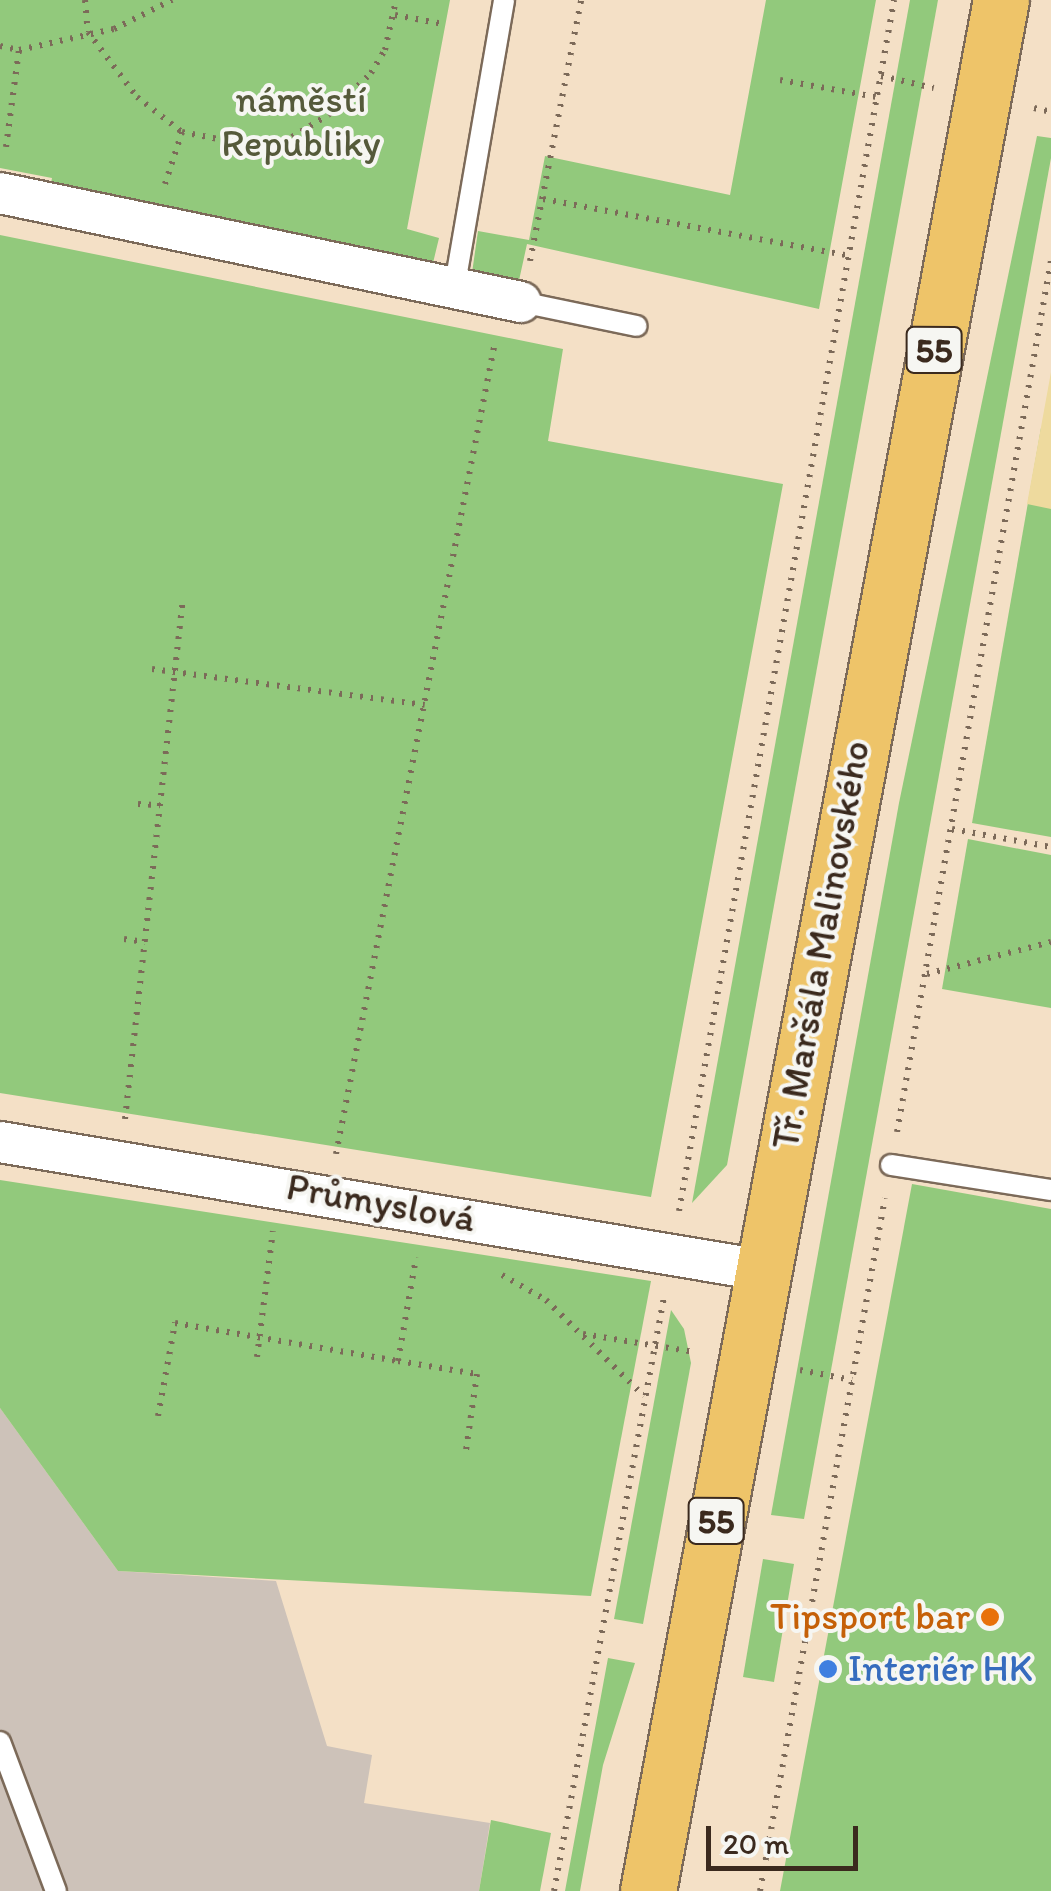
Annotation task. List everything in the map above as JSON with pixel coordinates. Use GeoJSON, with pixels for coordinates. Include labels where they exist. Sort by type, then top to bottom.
{"type":"FeatureCollection","features":[{"type":"Feature","properties":{"kind":"main road","name":"Tř. Maršála Malinovského"},"geometry":{"type":"LineString","coordinates":[[648,1891],[1001,0]]}},
{"type":"Feature","properties":{"kind":"street"},"geometry":{"type":"LineString","coordinates":[[2,174],[454,290],[521,302]]}},
{"type":"Feature","properties":{"kind":"street","name":"Průmyslová"},"geometry":{"type":"LineString","coordinates":[[0,1142],[278,1185],[762,1270]]}},
{"type":"Feature","properties":{"kind":"lane"},"geometry":{"type":"LineString","coordinates":[[454,290],[504,0]]}},
{"type":"Feature","properties":{"kind":"lane"},"geometry":{"type":"LineString","coordinates":[[521,302],[637,326]]}},
{"type":"Feature","properties":{"kind":"lane"},"geometry":{"type":"LineString","coordinates":[[891,1165],[1051,1190]]}},
{"type":"Feature","properties":{"kind":"lane"},"geometry":{"type":"LineString","coordinates":[[0,1742],[56,1891]]}},
{"type":"Feature","properties":{"kind":"path"},"geometry":{"type":"LineString","coordinates":[[86,0],[88,32],[137,97],[182,132],[255,146],[292,137],[328,115],[371,73],[395,15],[396,0]]}},
{"type":"Feature","properties":{"kind":"path"},"geometry":{"type":"LineString","coordinates":[[0,46],[19,50],[114,29],[172,0]]}},
{"type":"Feature","properties":{"kind":"path"},"geometry":{"type":"LineString","coordinates":[[336,1156],[498,324],[521,302],[582,0]]}},
{"type":"Feature","properties":{"kind":"path"},"geometry":{"type":"LineString","coordinates":[[554,1891],[672,1255],[894,0]]}},
{"type":"Feature","properties":{"kind":"path"},"geometry":{"type":"LineString","coordinates":[[395,15],[443,24]]}},
{"type":"Feature","properties":{"kind":"path"},"geometry":{"type":"LineString","coordinates":[[2,174],[19,50]]}},
{"type":"Feature","properties":{"kind":"path"},"geometry":{"type":"LineString","coordinates":[[780,80],[876,96]]}},
{"type":"Feature","properties":{"kind":"path"},"geometry":{"type":"LineString","coordinates":[[543,199],[846,256]]}},
{"type":"Feature","properties":{"kind":"path"},"geometry":{"type":"LineString","coordinates":[[760,1891],[1048,300],[1051,260]]}},
{"type":"Feature","properties":{"kind":"path"},"geometry":{"type":"LineString","coordinates":[[125,1120],[183,598]]}},
{"type":"Feature","properties":{"kind":"path"},"geometry":{"type":"LineString","coordinates":[[152,668],[425,705]]}},
{"type":"Feature","properties":{"kind":"path"},"geometry":{"type":"LineString","coordinates":[[138,804],[160,805]]}},
{"type":"Feature","properties":{"kind":"path"},"geometry":{"type":"LineString","coordinates":[[952,828],[1051,847]]}},
{"type":"Feature","properties":{"kind":"path"},"geometry":{"type":"LineString","coordinates":[[124,940],[145,942]]}},
{"type":"Feature","properties":{"kind":"path"},"geometry":{"type":"LineString","coordinates":[[927,974],[1051,942]]}},
{"type":"Feature","properties":{"kind":"path"},"geometry":{"type":"LineString","coordinates":[[256,1357],[278,1185]]}},
{"type":"Feature","properties":{"kind":"path"},"geometry":{"type":"LineString","coordinates":[[398,1361],[416,1254],[433,1257]]}},
{"type":"Feature","properties":{"kind":"path"},"geometry":{"type":"LineString","coordinates":[[484,1265],[546,1300],[645,1397]]}},
{"type":"Feature","properties":{"kind":"path"},"geometry":{"type":"LineString","coordinates":[[158,1416],[175,1323],[477,1374],[466,1450]]}},
{"type":"Feature","properties":{"kind":"shaded area"},"geometry":{"type":"Polygon","coordinates":[[[0,1408],[118,1571],[276,1581],[327,1746],[372,1755],[364,1803],[490,1823],[479,1891],[0,1891],[0,1408]]]}},
{"type":"Feature","properties":{"kind":"green space","name":"náměstí Republiky"},"geometry":{"type":"Polygon","coordinates":[[[0,0],[450,0],[407,229],[439,238],[433,263],[414,268],[49,194],[52,178],[0,168],[0,0]]]}},
{"type":"Feature","properties":{"kind":"green space"},"geometry":{"type":"Polygon","coordinates":[[[766,0],[876,0],[819,309],[527,244],[518,285],[472,273],[478,231],[529,240],[545,156],[730,195],[766,0]]]}},
{"type":"Feature","properties":{"kind":"green space"},"geometry":{"type":"Polygon","coordinates":[[[910,0],[938,0],[727,1165],[692,1203],[910,0]]]}},
{"type":"Feature","properties":{"kind":"green space"},"geometry":{"type":"Polygon","coordinates":[[[1037,136],[1051,138],[1051,158],[804,1519],[771,1515],[899,803],[1037,136]]]}},
{"type":"Feature","properties":{"kind":"green space"},"geometry":{"type":"Polygon","coordinates":[[[0,235],[563,349],[548,441],[783,484],[651,1197],[0,1093],[0,235]]]}},
{"type":"Feature","properties":{"kind":"green space"},"geometry":{"type":"Polygon","coordinates":[[[1051,420],[1051,837],[972,823],[1041,428],[1051,420]]]}},
{"type":"Feature","properties":{"kind":"green space"},"geometry":{"type":"Polygon","coordinates":[[[968,839],[1051,855],[1051,1008],[942,989],[968,839]]]}},
{"type":"Feature","properties":{"kind":"green space"},"geometry":{"type":"Polygon","coordinates":[[[0,1180],[651,1281],[591,1596],[118,1571],[0,1408],[0,1180]]]}},
{"type":"Feature","properties":{"kind":"green space"},"geometry":{"type":"Polygon","coordinates":[[[912,1184],[1051,1209],[1051,1891],[780,1891],[912,1184]]]}},
{"type":"Feature","properties":{"kind":"green space"},"geometry":{"type":"Polygon","coordinates":[[[671,1310],[684,1329],[691,1363],[643,1624],[614,1619],[671,1310]]]}},
{"type":"Feature","properties":{"kind":"green space"},"geometry":{"type":"Polygon","coordinates":[[[763,1559],[794,1564],[774,1682],[743,1677],[763,1559]]]}},
{"type":"Feature","properties":{"kind":"green space"},"geometry":{"type":"Polygon","coordinates":[[[608,1658],[635,1663],[603,1765],[580,1891],[565,1891],[608,1658]]]}},
{"type":"Feature","properties":{"kind":"green space"},"geometry":{"type":"Polygon","coordinates":[[[491,1820],[551,1833],[540,1891],[479,1891],[491,1820]]]}},
{"type":"Feature","properties":{"kind":"sand"},"geometry":{"type":"Polygon","coordinates":[[[1051,372],[1051,509],[1027,504],[1051,372]]]}},
{"type":"Feature","properties":{"kind":"place","name":"Tipsport bar"},"geometry":{"type":"Point","coordinates":[990,1617]}},
{"type":"Feature","properties":{"kind":"place","name":"Interiér HK"},"geometry":{"type":"Point","coordinates":[828,1669]}}]}
